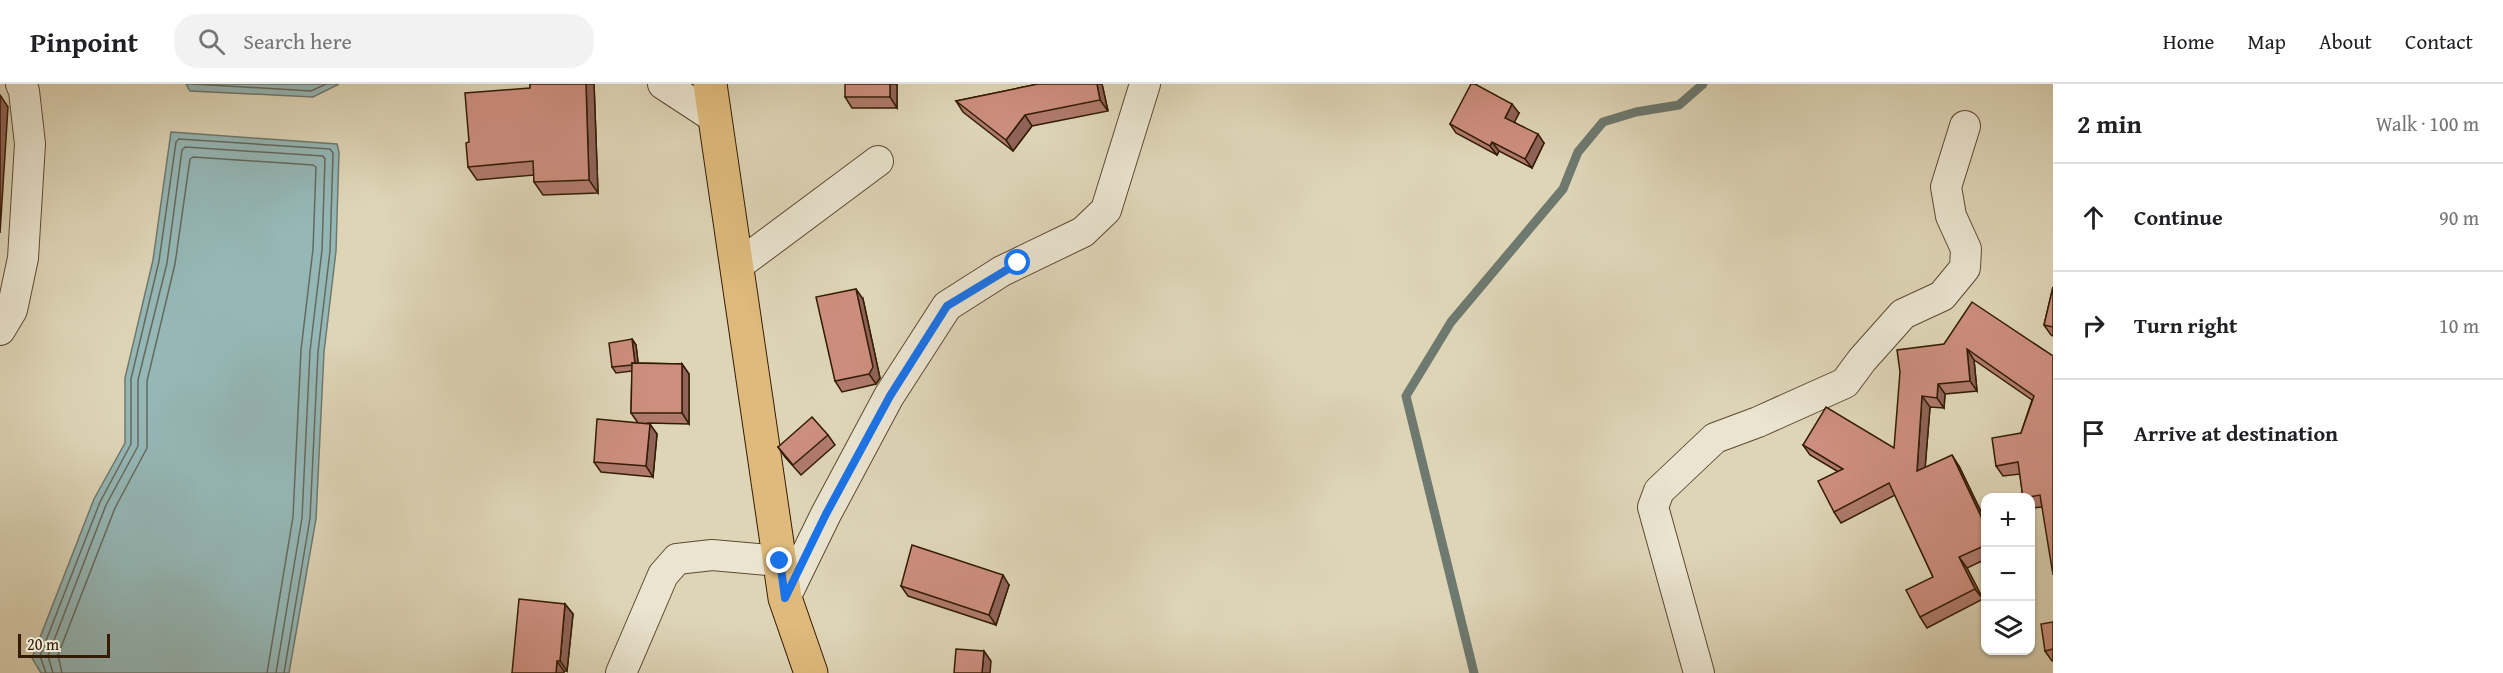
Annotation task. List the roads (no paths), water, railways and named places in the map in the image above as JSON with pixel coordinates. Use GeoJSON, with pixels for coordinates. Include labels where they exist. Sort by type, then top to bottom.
{"type":"FeatureCollection","features":[{"type":"Feature","properties":{"kind":"main road"},"geometry":{"type":"LineString","coordinates":[[710,84],[785,598],[811,673]]}},
{"type":"Feature","properties":{"kind":"street"},"geometry":{"type":"LineString","coordinates":[[0,330],[12,310],[23,258],[30,144],[24,91],[21,84]]}},
{"type":"Feature","properties":{"kind":"street"},"geometry":{"type":"LineString","coordinates":[[663,84],[716,118]]}},
{"type":"Feature","properties":{"kind":"street"},"geometry":{"type":"LineString","coordinates":[[785,598],[826,514],[890,396],[947,306],[1002,271],[1083,232],[1106,210],[1145,84]]}},
{"type":"Feature","properties":{"kind":"street"},"geometry":{"type":"LineString","coordinates":[[1699,673],[1653,507],[1659,491],[1715,438],[1758,422],[1845,383],[1903,314],[1942,296],[1965,268],[1966,249],[1951,216],[1946,187],[1965,126]]}},
{"type":"Feature","properties":{"kind":"street"},"geometry":{"type":"LineString","coordinates":[[737,266],[878,161]]}},
{"type":"Feature","properties":{"kind":"street"},"geometry":{"type":"LineString","coordinates":[[621,673],[663,575],[677,559],[712,555],[780,561]]}},
{"type":"Feature","properties":{"kind":"water"},"geometry":{"type":"Polygon","coordinates":[[[186,84],[339,84],[313,97],[190,91],[186,84]]]}},
{"type":"Feature","properties":{"kind":"water"},"geometry":{"type":"Polygon","coordinates":[[[171,132],[337,144],[339,152],[336,251],[324,352],[316,519],[289,673],[41,673],[32,658],[94,499],[125,443],[125,378],[153,260],[171,132]]]}},
{"type":"Feature","properties":{"kind":"waterway"},"geometry":{"type":"LineString","coordinates":[[1474,673],[1406,396],[1451,322],[1563,189],[1578,152],[1603,122],[1636,112],[1679,105],[1703,84]]}}]}
